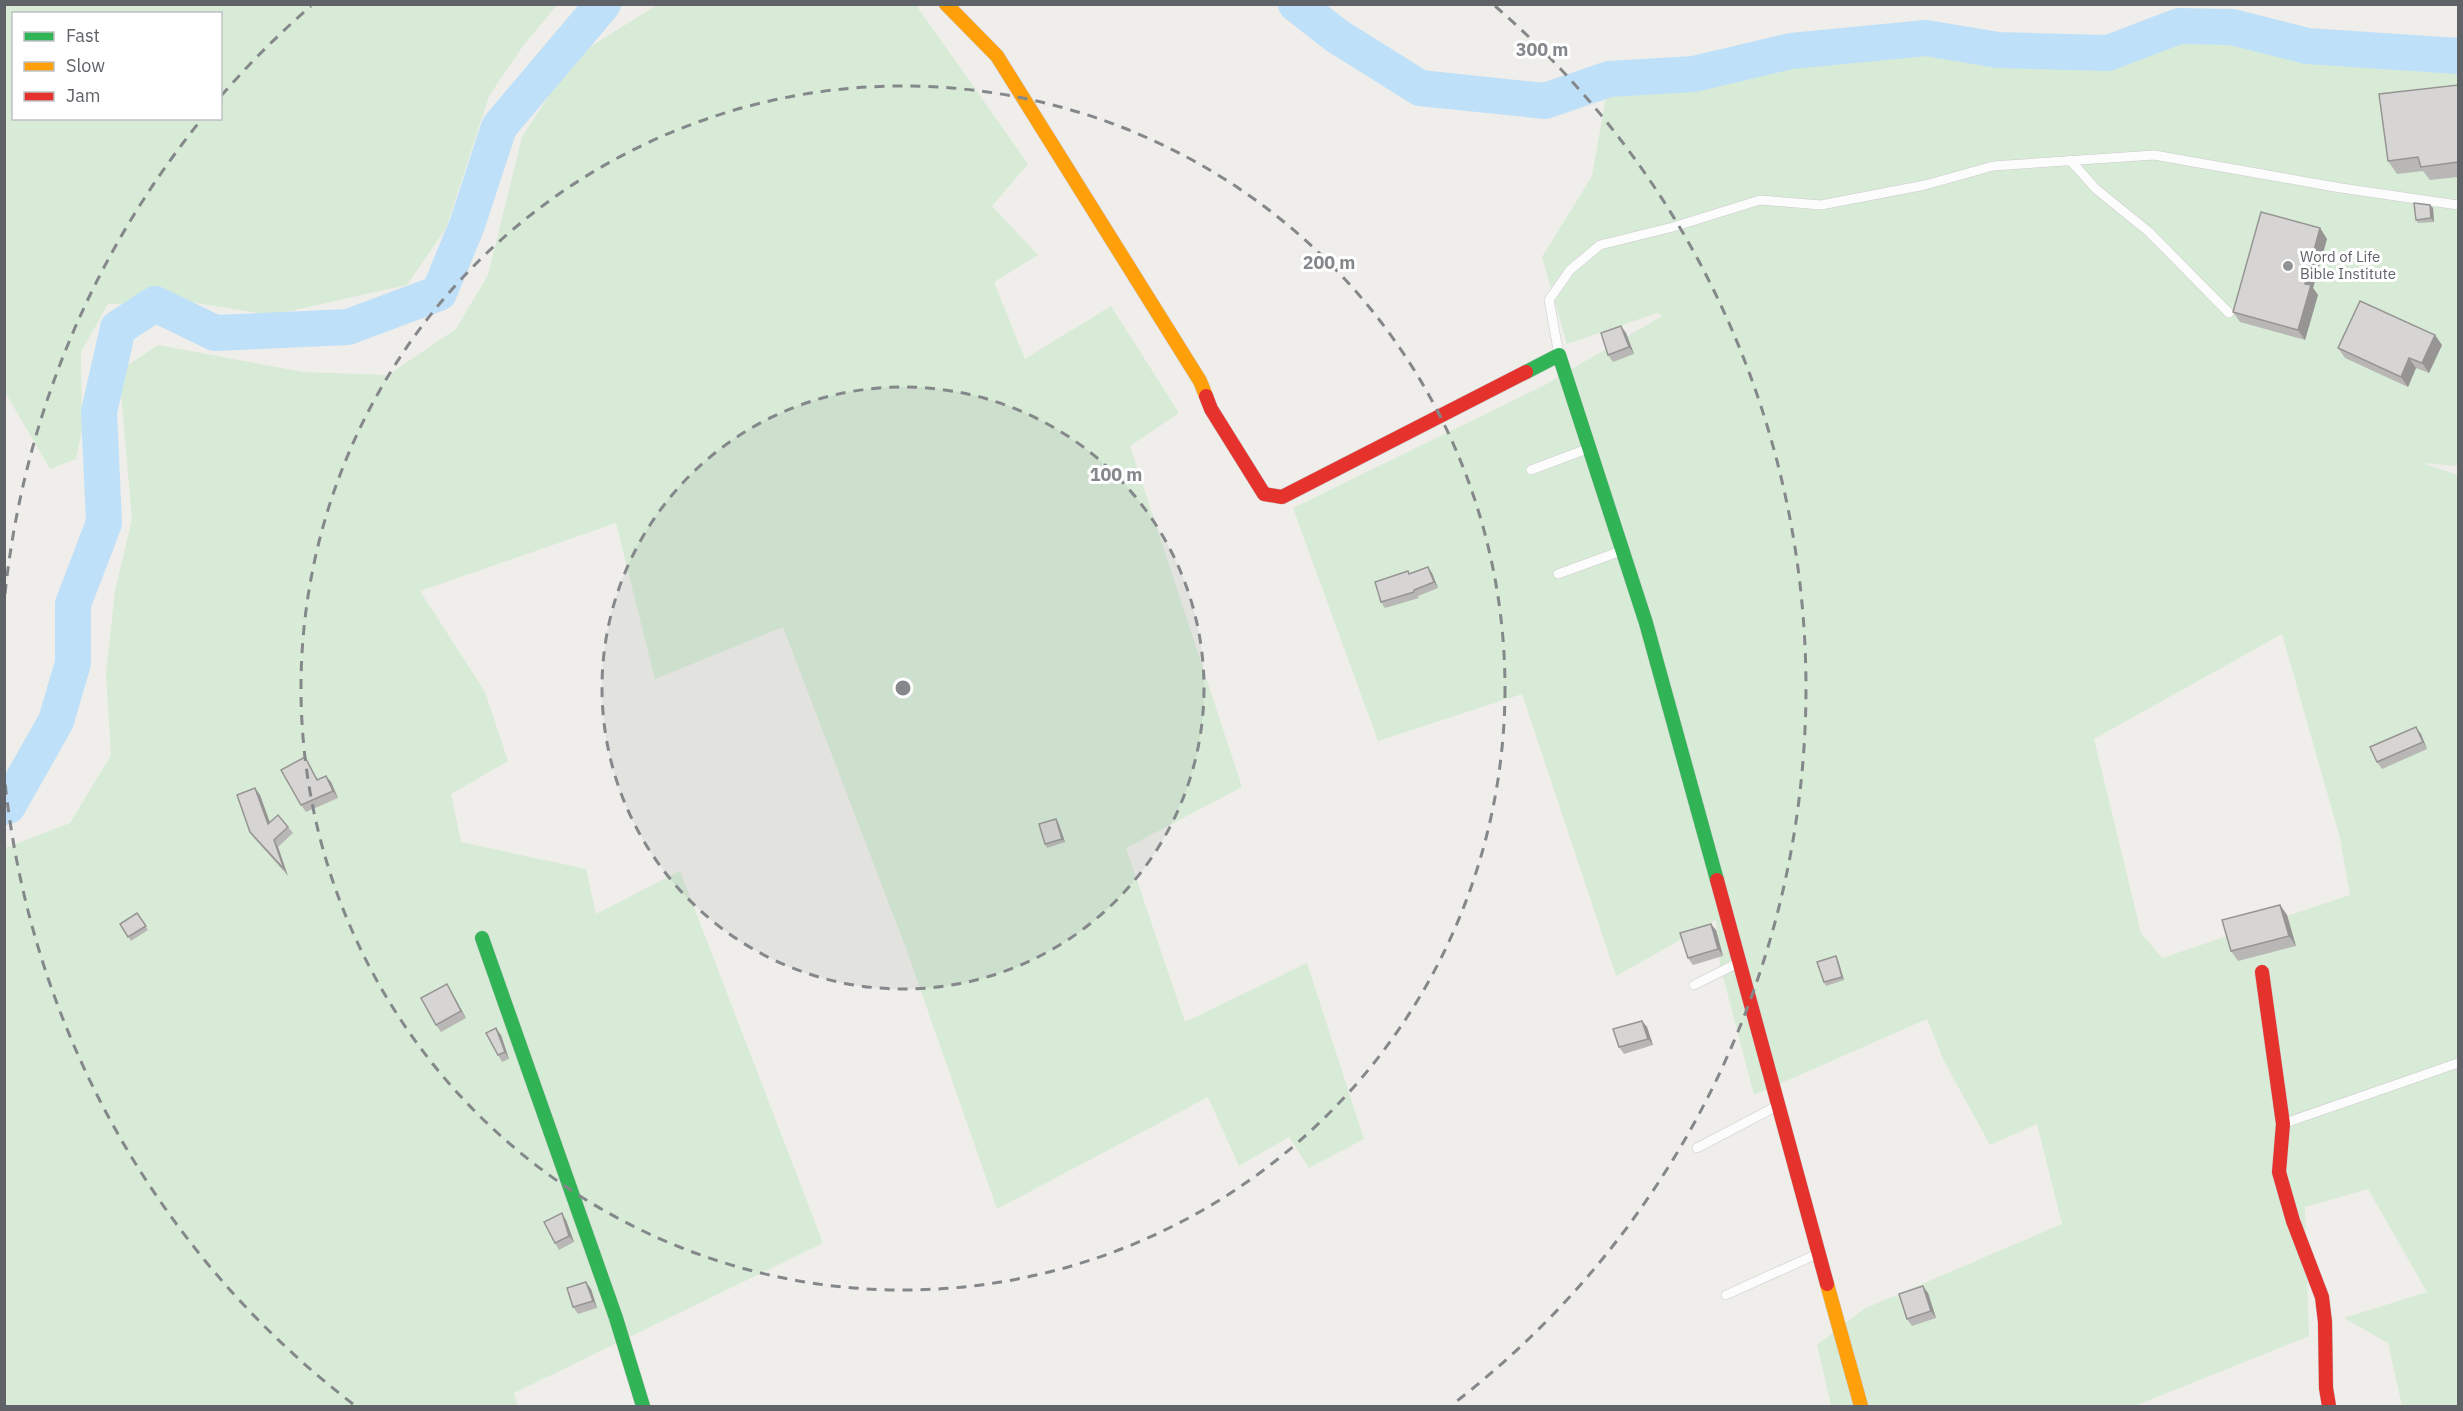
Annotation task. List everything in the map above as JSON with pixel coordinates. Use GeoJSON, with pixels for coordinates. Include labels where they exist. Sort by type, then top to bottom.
{"type":"FeatureCollection","features":[{"type":"Feature","properties":{"kind":"street"},"geometry":{"type":"LineString","coordinates":[[946,4],[997,56],[1200,381],[1211,409],[1264,495],[1282,497],[1559,355],[1646,623],[1861,1407]]}},
{"type":"Feature","properties":{"kind":"street"},"geometry":{"type":"LineString","coordinates":[[482,938],[615,1318],[643,1407]]}},
{"type":"Feature","properties":{"kind":"street"},"geometry":{"type":"LineString","coordinates":[[2262,972],[2283,1124],[2279,1172],[2293,1221],[2322,1296],[2325,1322],[2326,1388],[2330,1407]]}},
{"type":"Feature","properties":{"kind":"lane"},"geometry":{"type":"LineString","coordinates":[[1559,355],[1549,300],[1570,270],[1600,245],[1673,227],[1760,200],[1821,205],[1925,185],[1993,166],[2154,155],[2341,188],[2458,204]]}},
{"type":"Feature","properties":{"kind":"lane"},"geometry":{"type":"LineString","coordinates":[[2070,160],[2096,189],[2149,232],[2229,313]]}},
{"type":"Feature","properties":{"kind":"lane"},"geometry":{"type":"LineString","coordinates":[[1531,470],[1589,448]]}},
{"type":"Feature","properties":{"kind":"lane"},"geometry":{"type":"LineString","coordinates":[[1558,574],[1622,550]]}},
{"type":"Feature","properties":{"kind":"lane"},"geometry":{"type":"LineString","coordinates":[[1694,985],[1739,962]]}},
{"type":"Feature","properties":{"kind":"lane"},"geometry":{"type":"LineString","coordinates":[[2283,1124],[2458,1063]]}},
{"type":"Feature","properties":{"kind":"lane"},"geometry":{"type":"LineString","coordinates":[[1697,1148],[1778,1105]]}},
{"type":"Feature","properties":{"kind":"lane"},"geometry":{"type":"LineString","coordinates":[[1726,1295],[1819,1252]]}},
{"type":"Feature","properties":{"kind":"green space"},"geometry":{"type":"Polygon","coordinates":[[[5,4],[557,4],[523,46],[489,96],[446,228],[407,285],[272,315],[188,302],[108,304],[81,352],[82,430],[76,459],[50,469],[5,392],[5,4]]]}},
{"type":"Feature","properties":{"kind":"green space"},"geometry":{"type":"Polygon","coordinates":[[[657,5],[916,5],[1028,164],[992,206],[1038,255],[994,282],[1025,359],[1111,306],[1179,413],[1130,446],[1242,787],[1126,848],[1185,1022],[1307,963],[1364,1139],[1309,1168],[1289,1137],[1239,1166],[1208,1097],[997,1209],[907,951],[783,627],[655,679],[616,523],[420,591],[485,692],[508,761],[451,794],[461,842],[586,869],[596,914],[680,871],[823,1243],[514,1393],[518,1406],[5,1406],[5,848],[70,823],[111,755],[106,673],[115,591],[132,519],[119,371],[158,345],[303,372],[388,375],[456,329],[488,275],[522,137],[574,57],[657,5]]]}},
{"type":"Feature","properties":{"kind":"green space"},"geometry":{"type":"Polygon","coordinates":[[[2179,26],[2232,27],[2307,46],[2458,56],[2458,466],[2422,463],[2458,475],[2458,1406],[2402,1406],[2388,1343],[2344,1318],[2427,1292],[2368,1189],[2305,1207],[2309,1336],[2134,1406],[1830,1406],[1817,1345],[1864,1309],[2062,1224],[2037,1124],[1990,1145],[1944,1061],[1927,1019],[1754,1095],[1720,965],[1716,920],[1616,976],[1522,694],[1378,741],[1293,508],[1543,386],[1662,316],[1657,313],[1567,344],[1542,257],[1592,176],[1609,79],[1694,74],[1791,51],[1926,38],[2108,53],[2179,26]],[[2282,634],[2094,739],[2141,933],[2162,958],[2350,895],[2340,838],[2282,634]]]}},
{"type":"Feature","properties":{"kind":"building"},"geometry":{"type":"Polygon","coordinates":[[[2458,85],[2458,162],[2421,167],[2418,157],[2388,161],[2379,94],[2458,85]]]}},
{"type":"Feature","properties":{"kind":"building"},"geometry":{"type":"Polygon","coordinates":[[[2414,203],[2430,205],[2431,218],[2416,220],[2414,203]]]}},
{"type":"Feature","properties":{"kind":"building","name":"Word of Life Bible Institute"},"geometry":{"type":"Polygon","coordinates":[[[2261,212],[2320,228],[2305,284],[2311,285],[2298,330],[2233,312],[2261,212]]]}},
{"type":"Feature","properties":{"kind":"building"},"geometry":{"type":"Polygon","coordinates":[[[2360,301],[2435,335],[2422,363],[2409,358],[2401,377],[2338,348],[2360,301]]]}},
{"type":"Feature","properties":{"kind":"building"},"geometry":{"type":"Polygon","coordinates":[[[1621,326],[1629,347],[1608,355],[1601,333],[1621,326]]]}},
{"type":"Feature","properties":{"kind":"building"},"geometry":{"type":"Polygon","coordinates":[[[1428,567],[1434,582],[1414,592],[1381,602],[1375,582],[1428,567]]]}},
{"type":"Feature","properties":{"kind":"building"},"geometry":{"type":"Polygon","coordinates":[[[2416,727],[2423,742],[2377,762],[2370,747],[2416,727]]]}},
{"type":"Feature","properties":{"kind":"building"},"geometry":{"type":"Polygon","coordinates":[[[305,757],[317,780],[326,776],[333,791],[301,805],[281,770],[305,757]]]}},
{"type":"Feature","properties":{"kind":"building"},"geometry":{"type":"Polygon","coordinates":[[[255,788],[268,824],[278,815],[288,827],[274,840],[284,869],[250,832],[237,795],[255,788]]]}},
{"type":"Feature","properties":{"kind":"building"},"geometry":{"type":"Polygon","coordinates":[[[1056,819],[1062,839],[1045,844],[1039,824],[1056,819]]]}},
{"type":"Feature","properties":{"kind":"building"},"geometry":{"type":"Polygon","coordinates":[[[2280,905],[2289,936],[2231,951],[2222,920],[2280,905]]]}},
{"type":"Feature","properties":{"kind":"building"},"geometry":{"type":"Polygon","coordinates":[[[137,913],[146,926],[128,937],[120,924],[137,913]]]}},
{"type":"Feature","properties":{"kind":"building"},"geometry":{"type":"Polygon","coordinates":[[[1711,924],[1718,949],[1688,958],[1680,933],[1711,924]]]}},
{"type":"Feature","properties":{"kind":"building"},"geometry":{"type":"Polygon","coordinates":[[[1836,956],[1842,977],[1824,982],[1817,962],[1836,956]]]}},
{"type":"Feature","properties":{"kind":"building"},"geometry":{"type":"Polygon","coordinates":[[[447,984],[461,1011],[436,1025],[421,998],[447,984]]]}},
{"type":"Feature","properties":{"kind":"building"},"geometry":{"type":"Polygon","coordinates":[[[1642,1021],[1648,1039],[1619,1047],[1613,1029],[1642,1021]]]}},
{"type":"Feature","properties":{"kind":"building"},"geometry":{"type":"Polygon","coordinates":[[[496,1028],[505,1052],[498,1055],[486,1033],[496,1028]]]}},
{"type":"Feature","properties":{"kind":"building"},"geometry":{"type":"Polygon","coordinates":[[[562,1213],[569,1236],[555,1243],[544,1222],[562,1213]]]}},
{"type":"Feature","properties":{"kind":"building"},"geometry":{"type":"Polygon","coordinates":[[[586,1282],[593,1301],[573,1307],[567,1288],[586,1282]]]}},
{"type":"Feature","properties":{"kind":"building"},"geometry":{"type":"Polygon","coordinates":[[[1923,1286],[1931,1311],[1907,1319],[1899,1294],[1923,1286]]]}},
{"type":"Feature","properties":{"kind":"waterway"},"geometry":{"type":"LineString","coordinates":[[4,807],[8,806],[56,721],[73,663],[73,604],[104,523],[99,412],[118,328],[155,304],[215,333],[348,327],[439,293],[467,225],[499,127],[603,4]]}},
{"type":"Feature","properties":{"kind":"waterway"},"geometry":{"type":"LineString","coordinates":[[1296,4],[1337,36],[1420,88],[1545,101],[1609,79],[1694,74],[1791,51],[1926,38],[1998,50],[2108,53],[2179,26],[2232,27],[2307,46],[2458,56]]}},
{"type":"Feature","properties":{"kind":"traffic: fast"},"geometry":{"type":"LineString","coordinates":[[1526,372],[1559,355],[1646,623],[1717,880]]}},
{"type":"Feature","properties":{"kind":"traffic: fast"},"geometry":{"type":"LineString","coordinates":[[482,938],[616,1318],[643,1406]]}},
{"type":"Feature","properties":{"kind":"traffic: slow"},"geometry":{"type":"LineString","coordinates":[[946,4],[997,56],[1200,381],[1206,396]]}},
{"type":"Feature","properties":{"kind":"traffic: slow"},"geometry":{"type":"LineString","coordinates":[[1827,1284],[1861,1406]]}},
{"type":"Feature","properties":{"kind":"traffic: jam"},"geometry":{"type":"LineString","coordinates":[[1206,396],[1211,409],[1264,494],[1282,497],[1526,372]]}},
{"type":"Feature","properties":{"kind":"traffic: jam"},"geometry":{"type":"LineString","coordinates":[[1717,880],[1827,1284]]}},
{"type":"Feature","properties":{"kind":"traffic: jam"},"geometry":{"type":"LineString","coordinates":[[2262,972],[2283,1124],[2279,1172],[2293,1221],[2322,1297],[2325,1322],[2326,1388],[2329,1406]]}},
{"type":"Feature","properties":{"kind":"place","name":"Word of Life Bible Institute"},"geometry":{"type":"Point","coordinates":[2288,266]}}]}
